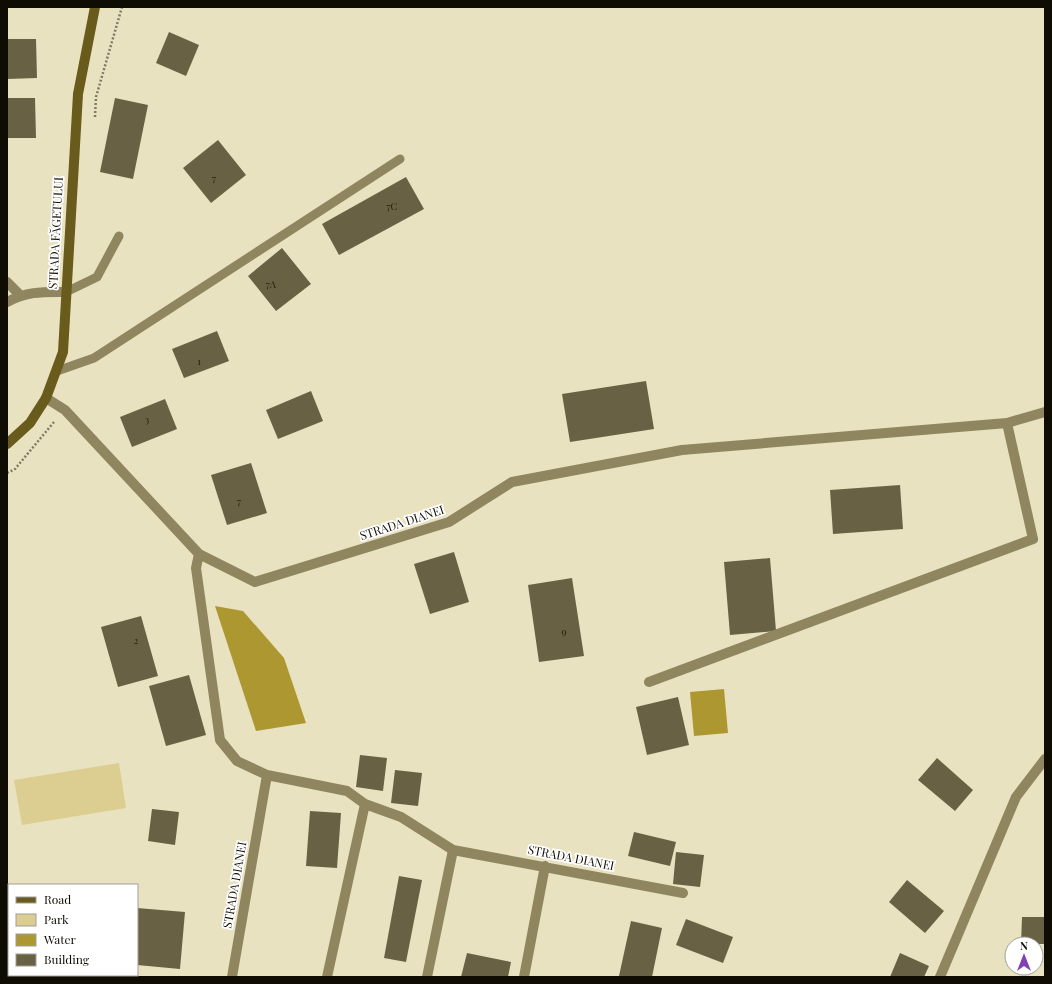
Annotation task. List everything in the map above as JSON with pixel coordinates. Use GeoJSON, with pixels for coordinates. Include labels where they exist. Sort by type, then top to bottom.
{"type":"FeatureCollection","features":[{"type":"Feature","properties":{"kind":"main road","name":"STRADA FĂGETULUI"},"geometry":{"type":"LineString","coordinates":[[7,444],[30,423],[46,398],[63,352],[78,94],[94,7]]}},
{"type":"Feature","properties":{"kind":"street"},"geometry":{"type":"LineString","coordinates":[[7,282],[20,295]]}},
{"type":"Feature","properties":{"kind":"street"},"geometry":{"type":"LineString","coordinates":[[7,302],[20,295],[32,292],[66,292]]}},
{"type":"Feature","properties":{"kind":"street","name":"STRADA DIANEI"},"geometry":{"type":"LineString","coordinates":[[46,398],[65,410],[199,554],[255,582],[449,522],[512,482],[682,450],[1007,423],[1045,412]]}},
{"type":"Feature","properties":{"kind":"street"},"geometry":{"type":"LineString","coordinates":[[649,682],[1033,539],[1007,423]]}},
{"type":"Feature","properties":{"kind":"street","name":"STRADA DIANEI"},"geometry":{"type":"LineString","coordinates":[[199,554],[196,568],[220,740],[238,761],[267,775],[347,791],[365,804],[401,817],[453,850],[683,893]]}},
{"type":"Feature","properties":{"kind":"street"},"geometry":{"type":"LineString","coordinates":[[940,977],[1016,797],[1045,759]]}},
{"type":"Feature","properties":{"kind":"street","name":"STRADA DIANEI"},"geometry":{"type":"LineString","coordinates":[[232,977],[267,775]]}},
{"type":"Feature","properties":{"kind":"street"},"geometry":{"type":"LineString","coordinates":[[326,977],[365,804]]}},
{"type":"Feature","properties":{"kind":"street"},"geometry":{"type":"LineString","coordinates":[[427,977],[453,850]]}},
{"type":"Feature","properties":{"kind":"street"},"geometry":{"type":"LineString","coordinates":[[524,977],[545,866]]}},
{"type":"Feature","properties":{"kind":"lane"},"geometry":{"type":"LineString","coordinates":[[57,371],[94,358],[400,159]]}},
{"type":"Feature","properties":{"kind":"lane"},"geometry":{"type":"LineString","coordinates":[[66,292],[97,277],[119,236]]}},
{"type":"Feature","properties":{"kind":"green space"},"geometry":{"type":"Polygon","coordinates":[[[119,763],[126,808],[22,825],[14,780],[119,763]]]}},
{"type":"Feature","properties":{"kind":"water"},"geometry":{"type":"Polygon","coordinates":[[[215,606],[243,611],[284,658],[306,723],[256,731],[215,606]]]}},
{"type":"Feature","properties":{"kind":"water"},"geometry":{"type":"Polygon","coordinates":[[[724,689],[728,733],[694,736],[690,692],[724,689]]]}},
{"type":"Feature","properties":{"kind":"building"},"geometry":{"type":"Polygon","coordinates":[[[169,32],[199,45],[186,76],[156,63],[169,32]]]}},
{"type":"Feature","properties":{"kind":"building"},"geometry":{"type":"Polygon","coordinates":[[[7,39],[36,39],[37,78],[7,79],[7,39]]]}},
{"type":"Feature","properties":{"kind":"building"},"geometry":{"type":"Polygon","coordinates":[[[7,98],[35,98],[36,138],[7,138],[7,98]]]}},
{"type":"Feature","properties":{"kind":"building"},"geometry":{"type":"Polygon","coordinates":[[[115,98],[148,105],[133,179],[100,172],[115,98]]]}},
{"type":"Feature","properties":{"kind":"building"},"geometry":{"type":"Polygon","coordinates":[[[218,140],[246,175],[211,203],[183,168],[218,140]]]}},
{"type":"Feature","properties":{"kind":"building"},"geometry":{"type":"Polygon","coordinates":[[[406,177],[424,209],[339,255],[322,224],[406,177]]]}},
{"type":"Feature","properties":{"kind":"building"},"geometry":{"type":"Polygon","coordinates":[[[282,248],[311,284],[276,311],[248,276],[282,248]]]}},
{"type":"Feature","properties":{"kind":"building"},"geometry":{"type":"Polygon","coordinates":[[[217,331],[229,361],[184,378],[172,349],[217,331]]]}},
{"type":"Feature","properties":{"kind":"building"},"geometry":{"type":"Polygon","coordinates":[[[646,381],[654,429],[570,442],[562,394],[646,381]]]}},
{"type":"Feature","properties":{"kind":"building"},"geometry":{"type":"Polygon","coordinates":[[[311,391],[323,421],[278,439],[266,410],[311,391]]]}},
{"type":"Feature","properties":{"kind":"building"},"geometry":{"type":"Polygon","coordinates":[[[165,399],[177,429],[132,447],[120,417],[165,399]]]}},
{"type":"Feature","properties":{"kind":"building"},"geometry":{"type":"Polygon","coordinates":[[[251,463],[267,513],[227,525],[211,475],[251,463]]]}},
{"type":"Feature","properties":{"kind":"building"},"geometry":{"type":"Polygon","coordinates":[[[900,485],[903,529],[833,534],[830,490],[900,485]]]}},
{"type":"Feature","properties":{"kind":"building"},"geometry":{"type":"Polygon","coordinates":[[[454,552],[469,602],[430,614],[414,564],[454,552]]]}},
{"type":"Feature","properties":{"kind":"building"},"geometry":{"type":"Polygon","coordinates":[[[770,558],[776,631],[730,635],[724,562],[770,558]]]}},
{"type":"Feature","properties":{"kind":"building"},"geometry":{"type":"Polygon","coordinates":[[[572,578],[584,656],[539,662],[528,585],[572,578]]]}},
{"type":"Feature","properties":{"kind":"building"},"geometry":{"type":"Polygon","coordinates":[[[141,616],[158,676],[118,687],[101,627],[141,616]]]}},
{"type":"Feature","properties":{"kind":"building"},"geometry":{"type":"Polygon","coordinates":[[[189,675],[206,735],[166,746],[149,686],[189,675]]]}},
{"type":"Feature","properties":{"kind":"building"},"geometry":{"type":"Polygon","coordinates":[[[678,697],[689,745],[647,755],[636,707],[678,697]]]}},
{"type":"Feature","properties":{"kind":"building"},"geometry":{"type":"Polygon","coordinates":[[[360,755],[387,758],[383,791],[356,787],[360,755]]]}},
{"type":"Feature","properties":{"kind":"building"},"geometry":{"type":"Polygon","coordinates":[[[937,758],[973,790],[955,811],[918,780],[937,758]]]}},
{"type":"Feature","properties":{"kind":"building"},"geometry":{"type":"Polygon","coordinates":[[[395,770],[422,773],[418,806],[391,803],[395,770]]]}},
{"type":"Feature","properties":{"kind":"building"},"geometry":{"type":"Polygon","coordinates":[[[152,809],[179,812],[175,845],[148,841],[152,809]]]}},
{"type":"Feature","properties":{"kind":"building"},"geometry":{"type":"Polygon","coordinates":[[[310,811],[341,813],[337,868],[306,866],[310,811]]]}},
{"type":"Feature","properties":{"kind":"building"},"geometry":{"type":"Polygon","coordinates":[[[634,832],[676,842],[670,866],[628,856],[634,832]]]}},
{"type":"Feature","properties":{"kind":"building"},"geometry":{"type":"Polygon","coordinates":[[[676,852],[704,855],[700,887],[673,884],[676,852]]]}},
{"type":"Feature","properties":{"kind":"building"},"geometry":{"type":"Polygon","coordinates":[[[399,876],[422,880],[406,962],[384,958],[399,876]]]}},
{"type":"Feature","properties":{"kind":"building"},"geometry":{"type":"Polygon","coordinates":[[[907,880],[944,911],[925,933],[889,902],[907,880]]]}},
{"type":"Feature","properties":{"kind":"building"},"geometry":{"type":"Polygon","coordinates":[[[138,908],[185,912],[180,969],[138,965],[138,908]]]}},
{"type":"Feature","properties":{"kind":"building"},"geometry":{"type":"Polygon","coordinates":[[[1022,917],[1045,917],[1045,944],[1044,936],[1021,936],[1022,917]]]}},
{"type":"Feature","properties":{"kind":"building"},"geometry":{"type":"Polygon","coordinates":[[[686,919],[733,937],[723,963],[676,945],[686,919]]]}},
{"type":"Feature","properties":{"kind":"building"},"geometry":{"type":"Polygon","coordinates":[[[631,921],[662,928],[652,977],[619,976],[631,921]]]}},
{"type":"Feature","properties":{"kind":"building"},"geometry":{"type":"Polygon","coordinates":[[[467,953],[511,962],[508,977],[461,977],[467,953]]]}},
{"type":"Feature","properties":{"kind":"building"},"geometry":{"type":"Polygon","coordinates":[[[900,953],[929,966],[924,977],[890,977],[900,953]]]}}]}
